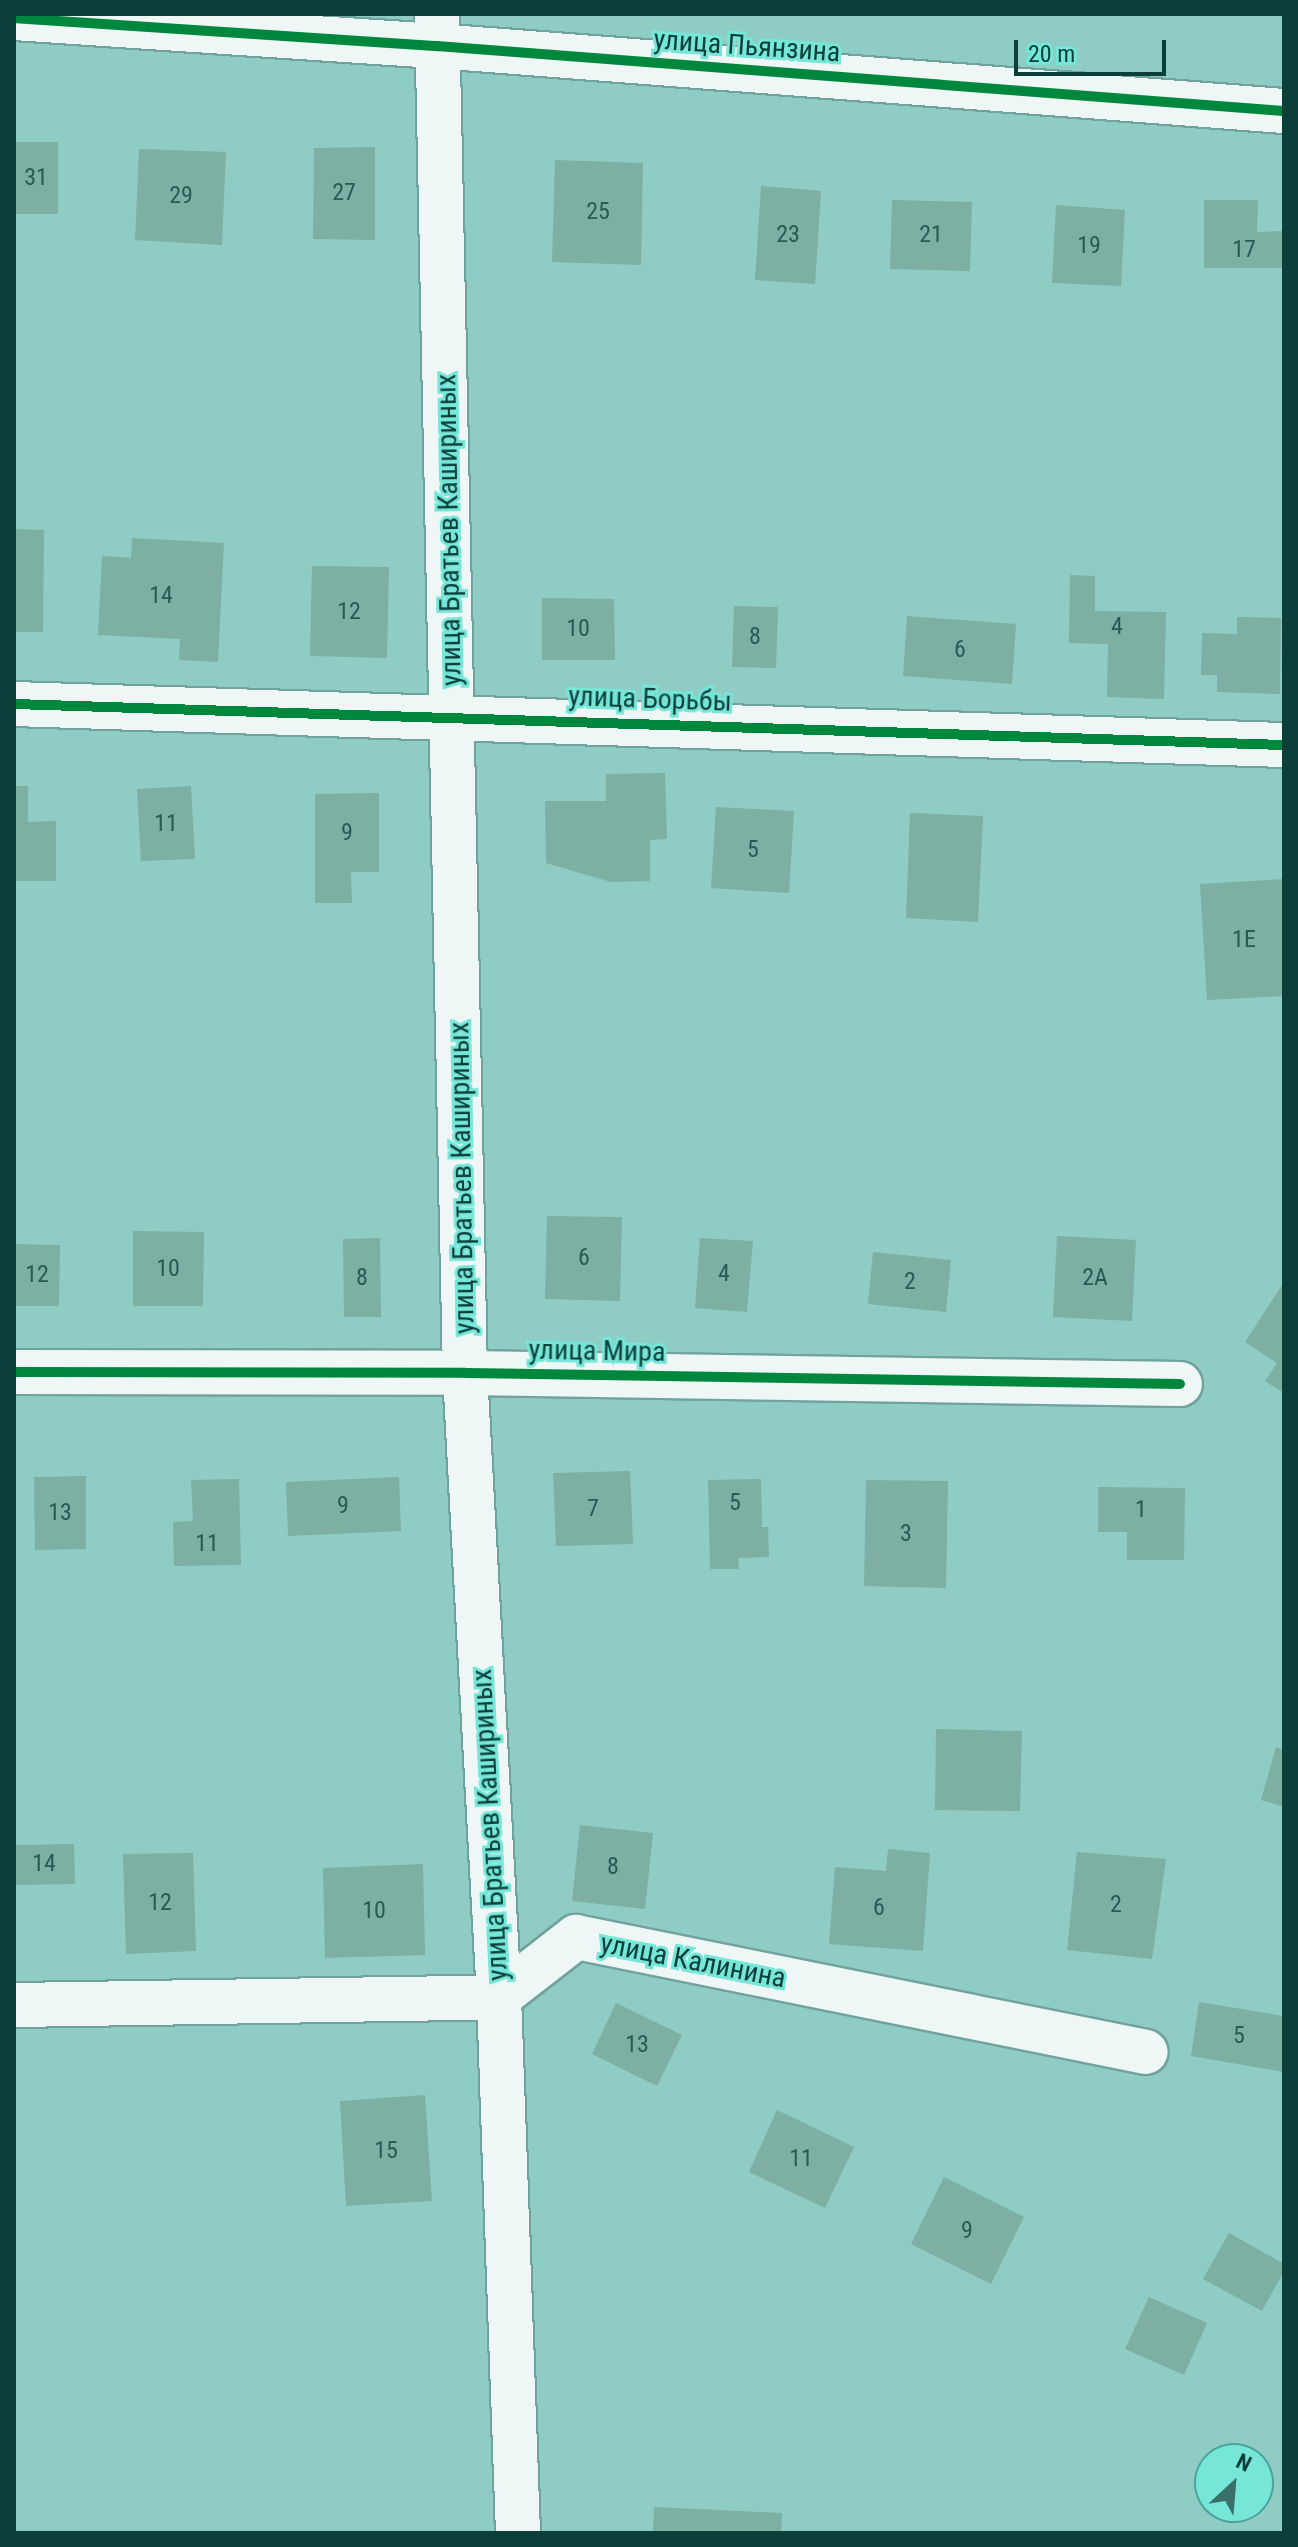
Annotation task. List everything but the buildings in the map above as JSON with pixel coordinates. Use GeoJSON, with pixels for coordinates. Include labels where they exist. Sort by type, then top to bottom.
{"type":"FeatureCollection","features":[{"type":"Feature","properties":{"kind":"street","name":"улица Пьянзина"},"geometry":{"type":"LineString","coordinates":[[14,18],[437,30],[1284,111]]}},
{"type":"Feature","properties":{"kind":"street","name":"улица Братьев Кашириных"},"geometry":{"type":"LineString","coordinates":[[437,30],[465,1373],[499,1997],[518,2533]]}},
{"type":"Feature","properties":{"kind":"street","name":"улица Борьбы"},"geometry":{"type":"LineString","coordinates":[[14,704],[1284,745]]}},
{"type":"Feature","properties":{"kind":"street","name":"улица Мира"},"geometry":{"type":"LineString","coordinates":[[14,1372],[465,1373],[1180,1384]]}},
{"type":"Feature","properties":{"kind":"street","name":"улица Калинина"},"geometry":{"type":"LineString","coordinates":[[499,1997],[576,1937],[1146,2052]]}},
{"type":"Feature","properties":{"kind":"street"},"geometry":{"type":"LineString","coordinates":[[14,2005],[499,1997]]}},
{"type":"Feature","properties":{"kind":"cycle path"},"geometry":{"type":"LineString","coordinates":[[14,18],[437,46],[1284,111]]}},
{"type":"Feature","properties":{"kind":"cycle path"},"geometry":{"type":"LineString","coordinates":[[14,704],[1284,745]]}},
{"type":"Feature","properties":{"kind":"cycle path"},"geometry":{"type":"LineString","coordinates":[[14,1372],[465,1373],[1180,1384]]}}]}
